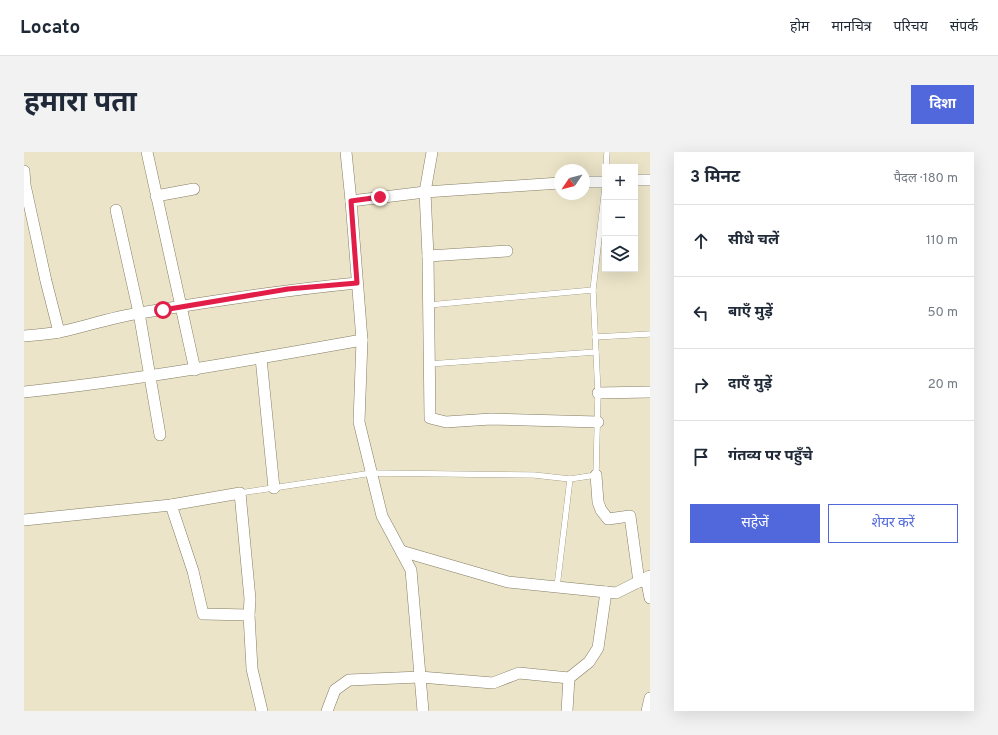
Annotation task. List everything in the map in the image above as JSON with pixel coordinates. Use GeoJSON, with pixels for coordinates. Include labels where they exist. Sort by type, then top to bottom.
{"type":"FeatureCollection","features":[{"type":"Feature","properties":{"kind":"street"},"geometry":{"type":"LineString","coordinates":[[147,152],[195,370]]}},
{"type":"Feature","properties":{"kind":"street"},"geometry":{"type":"LineString","coordinates":[[346,152],[362,340],[359,422],[382,516],[411,570],[423,711]]}},
{"type":"Feature","properties":{"kind":"street"},"geometry":{"type":"LineString","coordinates":[[432,152],[425,192],[428,256],[430,418],[446,422],[491,419],[598,422]]}},
{"type":"Feature","properties":{"kind":"street"},"geometry":{"type":"LineString","coordinates":[[24,171],[25,186],[59,332]]}},
{"type":"Feature","properties":{"kind":"street"},"geometry":{"type":"LineString","coordinates":[[638,180],[650,180]]}},
{"type":"Feature","properties":{"kind":"street"},"geometry":{"type":"LineString","coordinates":[[590,182],[602,182]]}},
{"type":"Feature","properties":{"kind":"street"},"geometry":{"type":"LineString","coordinates":[[351,201],[425,192],[554,183]]}},
{"type":"Feature","properties":{"kind":"street"},"geometry":{"type":"LineString","coordinates":[[156,196],[194,189]]}},
{"type":"Feature","properties":{"kind":"street"},"geometry":{"type":"LineString","coordinates":[[116,210],[139,313],[160,435]]}},
{"type":"Feature","properties":{"kind":"street"},"geometry":{"type":"LineString","coordinates":[[428,256],[507,251]]}},
{"type":"Feature","properties":{"kind":"street"},"geometry":{"type":"LineString","coordinates":[[24,336],[59,332],[139,313],[181,306],[229,300],[288,289],[357,283]]}},
{"type":"Feature","properties":{"kind":"street"},"geometry":{"type":"LineString","coordinates":[[24,392],[195,370],[362,340]]}},
{"type":"Feature","properties":{"kind":"street"},"geometry":{"type":"LineString","coordinates":[[261,358],[274,488]]}},
{"type":"Feature","properties":{"kind":"street"},"geometry":{"type":"LineString","coordinates":[[598,393],[650,392]]}},
{"type":"Feature","properties":{"kind":"street"},"geometry":{"type":"LineString","coordinates":[[596,475],[601,510],[608,519],[630,516],[650,598]]}},
{"type":"Feature","properties":{"kind":"street"},"geometry":{"type":"LineString","coordinates":[[24,520],[171,505],[240,493],[250,599],[249,615],[252,669],[262,711]]}},
{"type":"Feature","properties":{"kind":"street"},"geometry":{"type":"LineString","coordinates":[[171,505],[193,571],[203,614],[249,615]]}},
{"type":"Feature","properties":{"kind":"street"},"geometry":{"type":"LineString","coordinates":[[401,552],[508,582],[616,593],[645,578]]}},
{"type":"Feature","properties":{"kind":"street"},"geometry":{"type":"LineString","coordinates":[[327,711],[335,690],[349,680],[420,677],[493,683],[519,673],[569,678],[589,662],[598,648],[606,592]]}},
{"type":"Feature","properties":{"kind":"street"},"geometry":{"type":"LineString","coordinates":[[566,711],[569,678]]}},
{"type":"Feature","properties":{"kind":"street"},"geometry":{"type":"LineString","coordinates":[[647,711],[650,698]]}},
{"type":"Feature","properties":{"kind":"lane"},"geometry":{"type":"LineString","coordinates":[[606,164],[607,152]]}},
{"type":"Feature","properties":{"kind":"lane"},"geometry":{"type":"LineString","coordinates":[[240,493],[372,473],[534,475],[570,479],[596,475],[598,393],[593,290],[603,200]]}},
{"type":"Feature","properties":{"kind":"lane"},"geometry":{"type":"LineString","coordinates":[[429,305],[593,290]]}},
{"type":"Feature","properties":{"kind":"lane"},"geometry":{"type":"LineString","coordinates":[[595,337],[650,334]]}},
{"type":"Feature","properties":{"kind":"lane"},"geometry":{"type":"LineString","coordinates":[[429,364],[596,352]]}},
{"type":"Feature","properties":{"kind":"lane"},"geometry":{"type":"LineString","coordinates":[[556,587],[570,479]]}},
{"type":"Feature","properties":{"kind":"route"},"geometry":{"type":"LineString","coordinates":[[163,310],[288,289],[357,283],[351,201],[380,197]]}}]}
